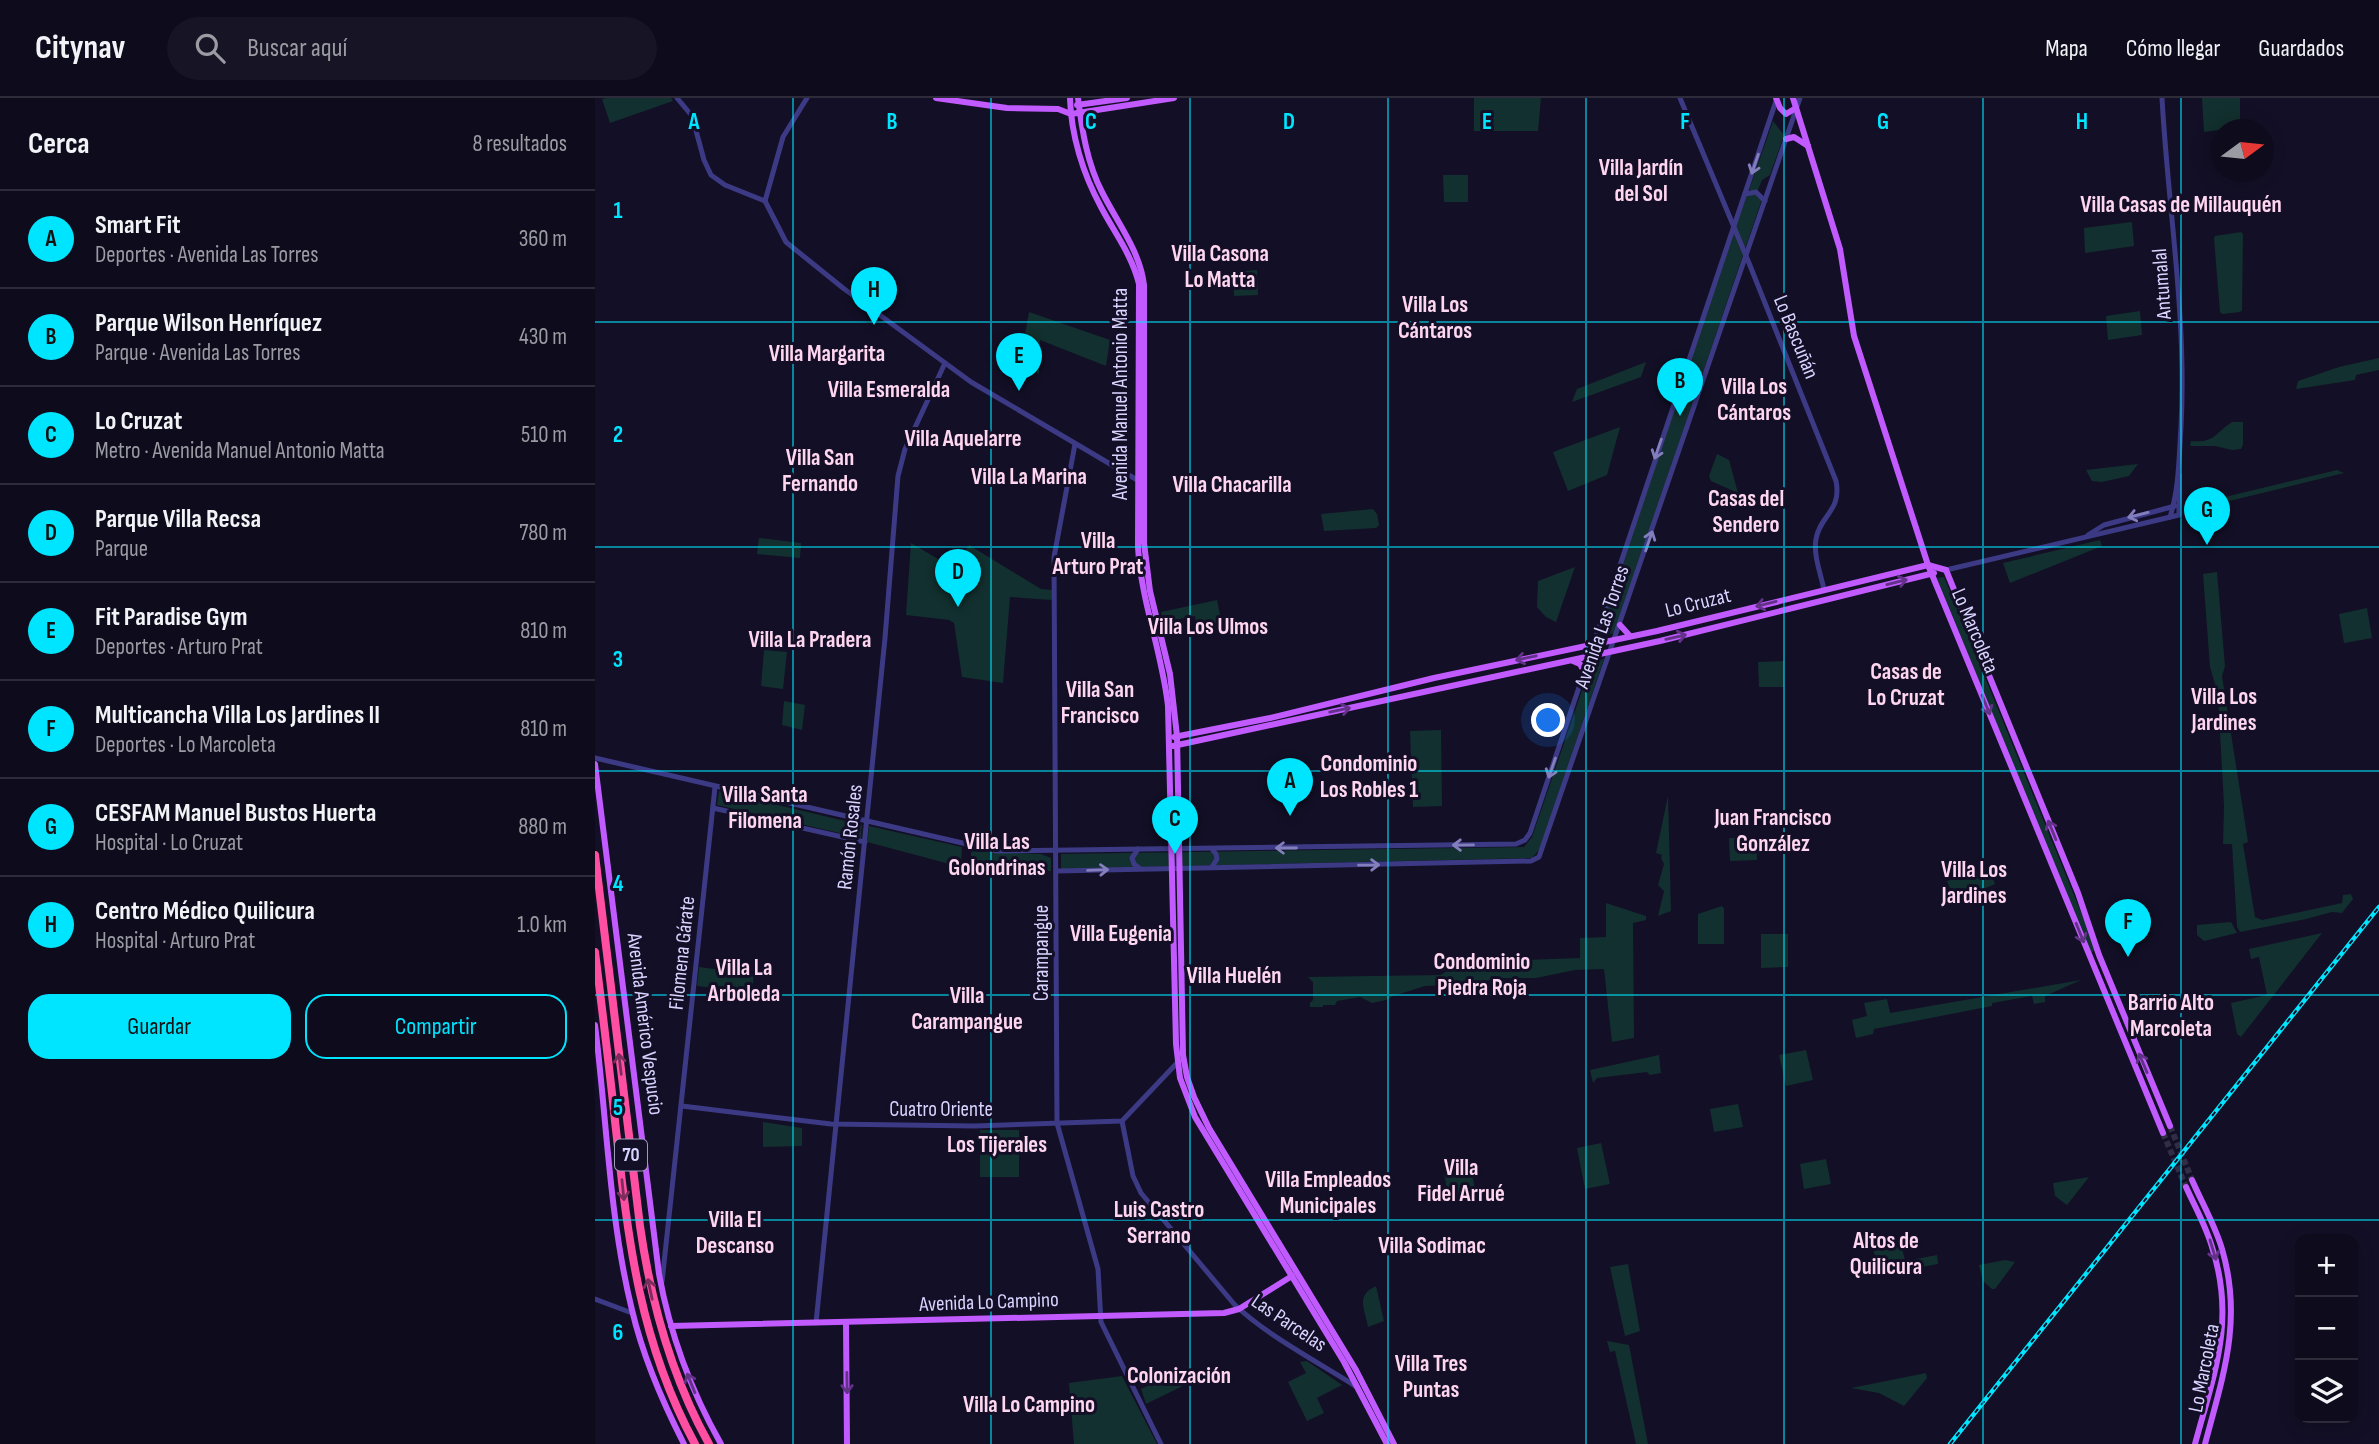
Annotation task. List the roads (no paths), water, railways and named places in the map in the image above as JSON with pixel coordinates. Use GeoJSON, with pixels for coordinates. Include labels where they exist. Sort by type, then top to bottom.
{"type":"FeatureCollection","features":[{"type":"Feature","properties":{"kind":"highway","name":"70"},"geometry":{"type":"LineString","coordinates":[[595,855],[649,1282],[670,1358],[688,1403],[709,1444]]}},
{"type":"Feature","properties":{"kind":"highway","name":"70"},"geometry":{"type":"LineString","coordinates":[[595,951],[635,1278],[657,1359],[695,1444]]}},
{"type":"Feature","properties":{"kind":"main road"},"geometry":{"type":"LineString","coordinates":[[936,98],[1007,108],[1058,109],[1127,98]]}},
{"type":"Feature","properties":{"kind":"main road"},"geometry":{"type":"LineString","coordinates":[[1079,105],[1174,98]]}},
{"type":"Feature","properties":{"kind":"main road","name":"Lo Marcoleta"},"geometry":{"type":"LineString","coordinates":[[1776,98],[1782,111],[1802,127]]}},
{"type":"Feature","properties":{"kind":"main road","name":"Lo Marcoleta"},"geometry":{"type":"LineString","coordinates":[[1793,98],[1841,254],[1854,336],[1928,565],[2163,1133]]}},
{"type":"Feature","properties":{"kind":"main road","name":"Avenida Manuel Antonio Matta"},"geometry":{"type":"LineString","coordinates":[[1079,105],[1092,169],[1138,260],[1143,278],[1141,482]]}},
{"type":"Feature","properties":{"kind":"main road","name":"Avenida Manuel Antonio Matta"},"geometry":{"type":"LineString","coordinates":[[1070,106],[1079,153],[1088,180],[1131,260],[1139,284],[1141,482],[1146,566],[1170,674],[1183,1055],[1187,1077],[1199,1109],[1360,1389],[1387,1444]]}},
{"type":"Feature","properties":{"kind":"main road"},"geometry":{"type":"LineString","coordinates":[[1790,116],[1796,108]]}},
{"type":"Feature","properties":{"kind":"main road"},"geometry":{"type":"LineString","coordinates":[[1786,139],[1794,137],[1808,147]]}},
{"type":"Feature","properties":{"kind":"main road","name":"Lo Cruzat"},"geometry":{"type":"LineString","coordinates":[[1173,737],[1630,636],[1928,565],[1946,570]]}},
{"type":"Feature","properties":{"kind":"main road","name":"Lo Marcoleta"},"geometry":{"type":"LineString","coordinates":[[1946,570],[2170,1126]]}},
{"type":"Feature","properties":{"kind":"main road","name":"Lo Cruzat"},"geometry":{"type":"LineString","coordinates":[[1174,746],[1610,652],[1946,570]]}},
{"type":"Feature","properties":{"kind":"main road"},"geometry":{"type":"LineString","coordinates":[[1793,598],[1795,607]]}},
{"type":"Feature","properties":{"kind":"main road"},"geometry":{"type":"LineString","coordinates":[[1620,625],[1630,636]]}},
{"type":"Feature","properties":{"kind":"main road"},"geometry":{"type":"LineString","coordinates":[[1571,660],[1580,664],[1584,671]]}},
{"type":"Feature","properties":{"kind":"main road","name":"Avenida Américo Vespucio"},"geometry":{"type":"LineString","coordinates":[[595,764],[653,1243],[661,1289],[688,1377],[721,1444]]}},
{"type":"Feature","properties":{"kind":"main road"},"geometry":{"type":"LineString","coordinates":[[2051,864],[2064,858]]}},
{"type":"Feature","properties":{"kind":"main road","name":"Avenida Manuel Antonio Matta"},"geometry":{"type":"LineString","coordinates":[[1176,867],[1177,1063],[1184,1088],[1195,1117],[1370,1395],[1394,1444]]}},
{"type":"Feature","properties":{"kind":"main road"},"geometry":{"type":"LineString","coordinates":[[2066,898],[2078,893]]}},
{"type":"Feature","properties":{"kind":"main road"},"geometry":{"type":"LineString","coordinates":[[595,1025],[620,1253],[632,1313],[655,1380],[684,1444]]}},
{"type":"Feature","properties":{"kind":"main road"},"geometry":{"type":"LineString","coordinates":[[1177,1063],[1183,1055]]}},
{"type":"Feature","properties":{"kind":"main road","name":"Lo Marcoleta"},"geometry":{"type":"LineString","coordinates":[[2192,1180],[2221,1248],[2230,1284],[2232,1309],[2227,1362],[2208,1432],[2200,1443]]}},
{"type":"Feature","properties":{"kind":"main road","name":"Lo Marcoleta"},"geometry":{"type":"LineString","coordinates":[[2186,1187],[2211,1244],[2222,1297],[2221,1350],[2200,1428],[2200,1443]]}},
{"type":"Feature","properties":{"kind":"main road","name":"Avenida Lo Campino"},"geometry":{"type":"LineString","coordinates":[[671,1326],[1224,1313],[1239,1309],[1295,1274]]}},
{"type":"Feature","properties":{"kind":"main road"},"geometry":{"type":"LineString","coordinates":[[846,1322],[848,1444]]}},
{"type":"Feature","properties":{"kind":"main road"},"geometry":{"type":"LineString","coordinates":[[2200,1428],[2208,1432]]}},
{"type":"Feature","properties":{"kind":"street"},"geometry":{"type":"LineString","coordinates":[[677,98],[692,116],[703,160],[711,176],[725,185],[765,201]]}},
{"type":"Feature","properties":{"kind":"street"},"geometry":{"type":"LineString","coordinates":[[807,98],[782,136],[765,201],[783,238],[794,249],[981,388],[1141,482]]}},
{"type":"Feature","properties":{"kind":"street","name":"Lo Bascuñán"},"geometry":{"type":"LineString","coordinates":[[1680,98],[1837,485],[1835,507],[1820,528],[1816,540],[1816,553],[1825,590]]}},
{"type":"Feature","properties":{"kind":"street","name":"Avenida Las Torres"},"geometry":{"type":"LineString","coordinates":[[867,821],[991,850],[1441,847],[1515,844],[1527,838],[1776,98]]}},
{"type":"Feature","properties":{"kind":"street"},"geometry":{"type":"LineString","coordinates":[[1796,108],[1800,98]]}},
{"type":"Feature","properties":{"kind":"street","name":"Antumalal"},"geometry":{"type":"LineString","coordinates":[[2162,98],[2181,314],[2182,393],[2176,506],[2179,515]]}},
{"type":"Feature","properties":{"kind":"street","name":"Avenida Las Torres"},"geometry":{"type":"LineString","coordinates":[[1056,871],[1528,862],[1539,857],[1765,201],[1786,139],[1790,116]]}},
{"type":"Feature","properties":{"kind":"street"},"geometry":{"type":"LineString","coordinates":[[1745,194],[1756,192],[1765,201]]}},
{"type":"Feature","properties":{"kind":"street","name":"Ramón Rosales"},"geometry":{"type":"LineString","coordinates":[[816,1323],[885,638],[898,476],[902,454],[945,363]]}},
{"type":"Feature","properties":{"kind":"street","name":"Carampangue"},"geometry":{"type":"LineString","coordinates":[[1075,444],[1054,557],[1057,1124],[1098,1269],[1099,1316],[1161,1444]]}},
{"type":"Feature","properties":{"kind":"street"},"geometry":{"type":"LineString","coordinates":[[2170,517],[2176,506]]}},
{"type":"Feature","properties":{"kind":"street","name":"Lo Cruzat"},"geometry":{"type":"LineString","coordinates":[[2083,539],[2104,525],[2176,506]]}},
{"type":"Feature","properties":{"kind":"street","name":"Lo Cruzat"},"geometry":{"type":"LineString","coordinates":[[1946,570],[2179,515]]}},
{"type":"Feature","properties":{"kind":"street"},"geometry":{"type":"LineString","coordinates":[[595,758],[867,821]]}},
{"type":"Feature","properties":{"kind":"street","name":"Filomena Gárate"},"geometry":{"type":"LineString","coordinates":[[661,1289],[715,787]]}},
{"type":"Feature","properties":{"kind":"street"},"geometry":{"type":"LineString","coordinates":[[713,808],[865,842]]}},
{"type":"Feature","properties":{"kind":"street"},"geometry":{"type":"LineString","coordinates":[[1139,849],[1133,853],[1132,858],[1139,868]]}},
{"type":"Feature","properties":{"kind":"street"},"geometry":{"type":"LineString","coordinates":[[1211,849],[1217,857],[1212,867]]}},
{"type":"Feature","properties":{"kind":"street"},"geometry":{"type":"LineString","coordinates":[[1040,850],[1052,855],[1056,860]]}},
{"type":"Feature","properties":{"kind":"street"},"geometry":{"type":"LineString","coordinates":[[1122,1121],[1177,1063]]}},
{"type":"Feature","properties":{"kind":"street","name":"Cuatro Oriente"},"geometry":{"type":"LineString","coordinates":[[682,1106],[837,1125],[975,1126],[1122,1121]]}},
{"type":"Feature","properties":{"kind":"street","name":"Las Parcelas"},"geometry":{"type":"LineString","coordinates":[[1122,1121],[1133,1176],[1141,1193],[1239,1309],[1370,1395]]}},
{"type":"Feature","properties":{"kind":"street"},"geometry":{"type":"LineString","coordinates":[[595,1299],[632,1313]]}},
{"type":"Feature","properties":{"kind":"tunnel"},"geometry":{"type":"LineString","coordinates":[[2170,1126],[2192,1180]]}},
{"type":"Feature","properties":{"kind":"tunnel"},"geometry":{"type":"LineString","coordinates":[[2163,1133],[2186,1187]]}},
{"type":"Feature","properties":{"kind":"railway"},"geometry":{"type":"LineString","coordinates":[[1950,1444],[2379,907]]}},
{"type":"Feature","properties":{"kind":"place","name":"Centro Médico Quilicura"},"geometry":{"type":"Point","coordinates":[874,325]}},
{"type":"Feature","properties":{"kind":"place","name":"Fit Paradise Gym"},"geometry":{"type":"Point","coordinates":[1019,391]}},
{"type":"Feature","properties":{"kind":"place","name":"Parque Wilson Henríquez"},"geometry":{"type":"Point","coordinates":[1680,416]}},
{"type":"Feature","properties":{"kind":"place","name":"CESFAM Manuel Bustos Huerta"},"geometry":{"type":"Point","coordinates":[2207,545]}},
{"type":"Feature","properties":{"kind":"place","name":"Parque Villa Recsa"},"geometry":{"type":"Point","coordinates":[958,607]}},
{"type":"Feature","properties":{"kind":"place","name":"Smart Fit"},"geometry":{"type":"Point","coordinates":[1290,816]}},
{"type":"Feature","properties":{"kind":"place","name":"Lo Cruzat"},"geometry":{"type":"Point","coordinates":[1175,854]}},
{"type":"Feature","properties":{"kind":"place","name":"Multicancha Villa Los Jardines II"},"geometry":{"type":"Point","coordinates":[2128,957]}},
{"type":"Feature","properties":{"kind":"district","name":"Villa Jardín del Sol"},"geometry":{"type":"Point","coordinates":[1641,181]}},
{"type":"Feature","properties":{"kind":"district","name":"Villa Casas de Millauquén"},"geometry":{"type":"Point","coordinates":[2181,205]}},
{"type":"Feature","properties":{"kind":"district","name":"Villa Casona Lo Matta"},"geometry":{"type":"Point","coordinates":[1220,267]}},
{"type":"Feature","properties":{"kind":"district","name":"Villa Los Cántaros"},"geometry":{"type":"Point","coordinates":[1435,318]}},
{"type":"Feature","properties":{"kind":"district","name":"Villa Margarita"},"geometry":{"type":"Point","coordinates":[827,354]}},
{"type":"Feature","properties":{"kind":"district","name":"Villa Esmeralda"},"geometry":{"type":"Point","coordinates":[889,390]}},
{"type":"Feature","properties":{"kind":"district","name":"Villa Los Cántaros"},"geometry":{"type":"Point","coordinates":[1754,400]}},
{"type":"Feature","properties":{"kind":"district","name":"Villa Aquelarre"},"geometry":{"type":"Point","coordinates":[963,439]}},
{"type":"Feature","properties":{"kind":"district","name":"Villa San Fernando"},"geometry":{"type":"Point","coordinates":[820,471]}},
{"type":"Feature","properties":{"kind":"district","name":"Villa La Marina"},"geometry":{"type":"Point","coordinates":[1029,477]}},
{"type":"Feature","properties":{"kind":"district","name":"Villa Chacarilla"},"geometry":{"type":"Point","coordinates":[1232,485]}},
{"type":"Feature","properties":{"kind":"district","name":"Casas del Sendero"},"geometry":{"type":"Point","coordinates":[1746,512]}},
{"type":"Feature","properties":{"kind":"district","name":"Villa Arturo Prat"},"geometry":{"type":"Point","coordinates":[1098,554]}},
{"type":"Feature","properties":{"kind":"district","name":"Villa Los Ulmos"},"geometry":{"type":"Point","coordinates":[1208,627]}},
{"type":"Feature","properties":{"kind":"district","name":"Villa La Pradera"},"geometry":{"type":"Point","coordinates":[810,640]}},
{"type":"Feature","properties":{"kind":"district","name":"Casas de Lo Cruzat"},"geometry":{"type":"Point","coordinates":[1906,685]}},
{"type":"Feature","properties":{"kind":"district","name":"Villa San Francisco"},"geometry":{"type":"Point","coordinates":[1100,703]}},
{"type":"Feature","properties":{"kind":"district","name":"Villa Los Jardines"},"geometry":{"type":"Point","coordinates":[2224,710]}},
{"type":"Feature","properties":{"kind":"district","name":"Condominio Los Robles 1"},"geometry":{"type":"Point","coordinates":[1369,777]}},
{"type":"Feature","properties":{"kind":"district","name":"Villa Santa Filomena"},"geometry":{"type":"Point","coordinates":[765,808]}},
{"type":"Feature","properties":{"kind":"district","name":"Juan Francisco González"},"geometry":{"type":"Point","coordinates":[1773,831]}},
{"type":"Feature","properties":{"kind":"district","name":"Villa Las Golondrinas"},"geometry":{"type":"Point","coordinates":[997,855]}},
{"type":"Feature","properties":{"kind":"district","name":"Villa Los Jardines"},"geometry":{"type":"Point","coordinates":[1974,883]}},
{"type":"Feature","properties":{"kind":"district","name":"Villa Eugenia"},"geometry":{"type":"Point","coordinates":[1121,934]}},
{"type":"Feature","properties":{"kind":"district","name":"Condominio Piedra Roja"},"geometry":{"type":"Point","coordinates":[1482,975]}},
{"type":"Feature","properties":{"kind":"district","name":"Villa Huelén"},"geometry":{"type":"Point","coordinates":[1234,976]}},
{"type":"Feature","properties":{"kind":"district","name":"Villa La Arboleda"},"geometry":{"type":"Point","coordinates":[744,981]}},
{"type":"Feature","properties":{"kind":"district","name":"Villa Carampangue"},"geometry":{"type":"Point","coordinates":[967,1009]}},
{"type":"Feature","properties":{"kind":"district","name":"Barrio Alto Marcoleta"},"geometry":{"type":"Point","coordinates":[2171,1016]}},
{"type":"Feature","properties":{"kind":"district","name":"Los Tijerales"},"geometry":{"type":"Point","coordinates":[997,1145]}},
{"type":"Feature","properties":{"kind":"district","name":"Villa Fidel Arrué"},"geometry":{"type":"Point","coordinates":[1461,1181]}},
{"type":"Feature","properties":{"kind":"district","name":"Villa Empleados Municipales"},"geometry":{"type":"Point","coordinates":[1328,1193]}},
{"type":"Feature","properties":{"kind":"district","name":"Luis Castro Serrano"},"geometry":{"type":"Point","coordinates":[1159,1223]}},
{"type":"Feature","properties":{"kind":"district","name":"Villa El Descanso"},"geometry":{"type":"Point","coordinates":[735,1233]}},
{"type":"Feature","properties":{"kind":"district","name":"Villa Sodimac"},"geometry":{"type":"Point","coordinates":[1432,1246]}},
{"type":"Feature","properties":{"kind":"district","name":"Altos de Quilicura"},"geometry":{"type":"Point","coordinates":[1886,1254]}},
{"type":"Feature","properties":{"kind":"district","name":"Colonización"},"geometry":{"type":"Point","coordinates":[1179,1376]}},
{"type":"Feature","properties":{"kind":"district","name":"Villa Tres Puntas"},"geometry":{"type":"Point","coordinates":[1431,1377]}},
{"type":"Feature","properties":{"kind":"district","name":"Villa Lo Campino"},"geometry":{"type":"Point","coordinates":[1029,1405]}}]}
